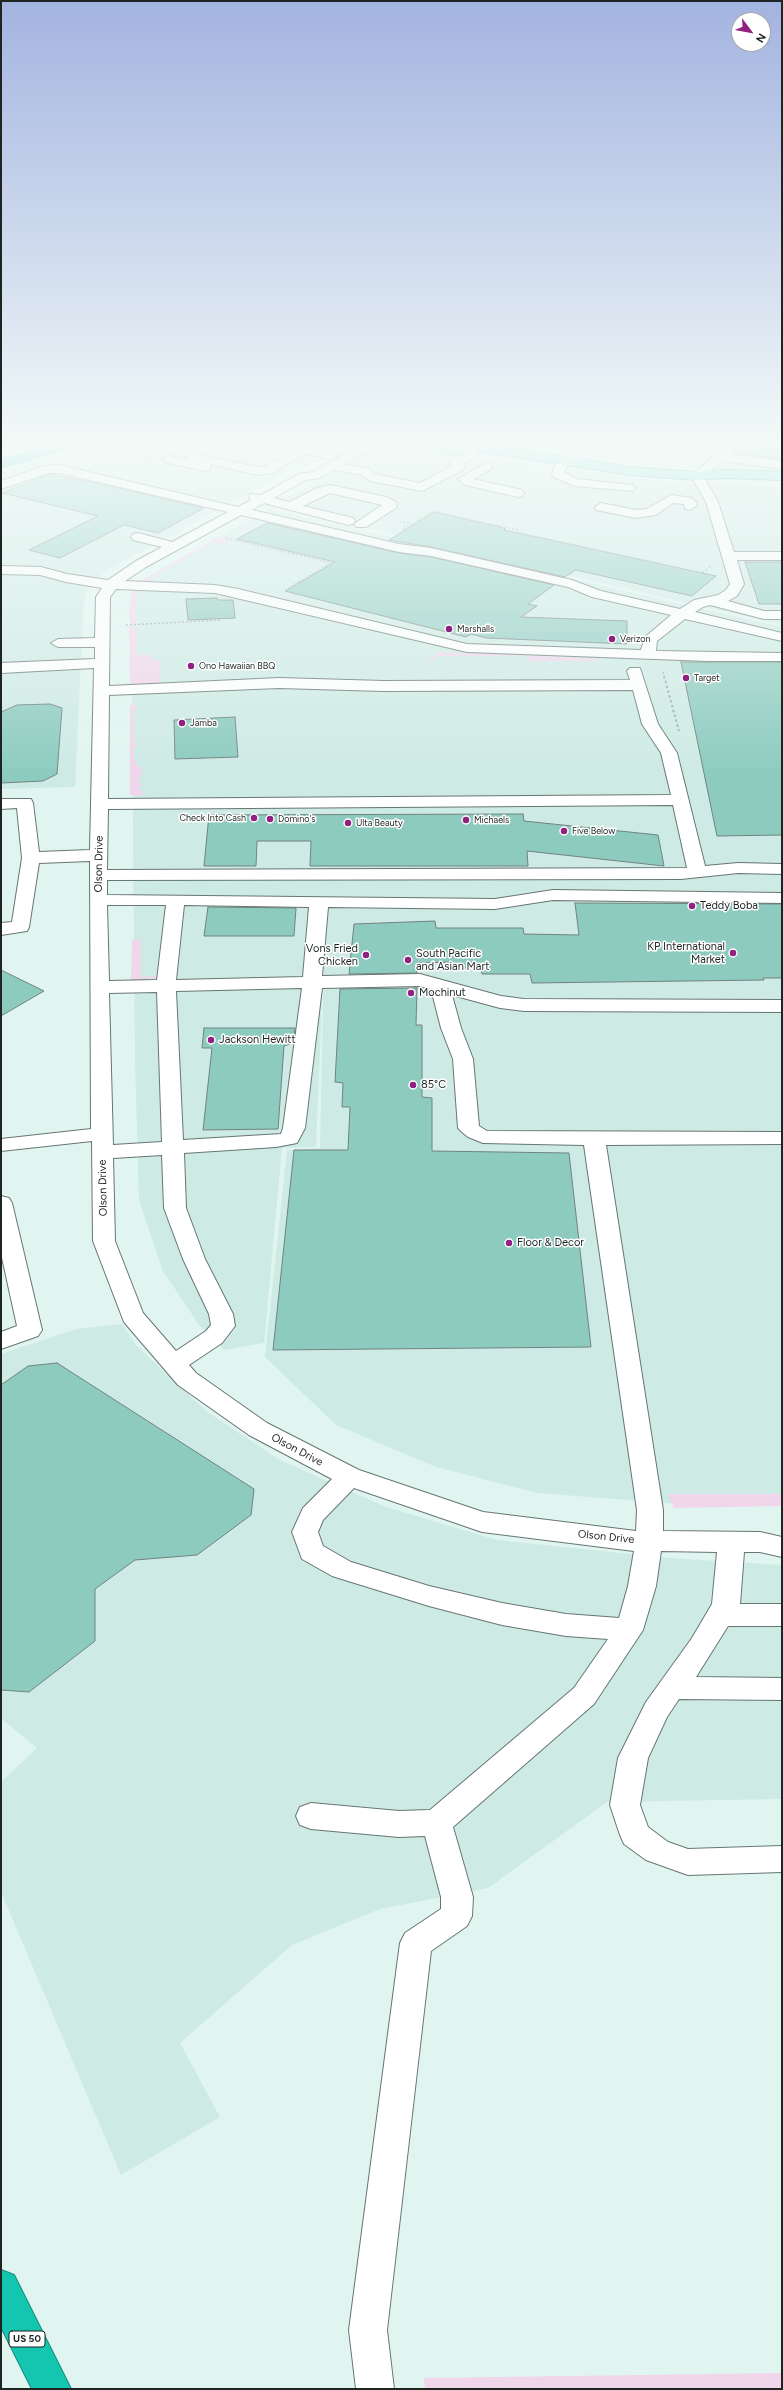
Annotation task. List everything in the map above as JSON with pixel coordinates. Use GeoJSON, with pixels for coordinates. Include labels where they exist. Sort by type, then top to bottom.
{"type":"FeatureCollection","features":[{"type":"Feature","properties":{"kind":"highway","name":"US 50"},"geometry":{"type":"LineString","coordinates":[[1,2288],[52,2389]]}},
{"type":"Feature","properties":{"kind":"street"},"geometry":{"type":"LineString","coordinates":[[111,585],[141,564],[160,554]]}},
{"type":"Feature","properties":{"kind":"street"},"geometry":{"type":"LineString","coordinates":[[450,554],[572,584],[597,594],[683,607],[782,637]]}},
{"type":"Feature","properties":{"kind":"street"},"geometry":{"type":"LineString","coordinates":[[492,554],[601,580]]}},
{"type":"Feature","properties":{"kind":"street"},"geometry":{"type":"LineString","coordinates":[[697,872],[670,753],[650,724],[638,685],[640,654],[650,640],[683,607],[722,599],[732,594],[737,584],[728,556],[782,556]]}},
{"type":"Feature","properties":{"kind":"street"},"geometry":{"type":"LineString","coordinates":[[1,570],[41,571],[66,578],[111,585],[215,589],[238,593],[467,648],[782,657]]}},
{"type":"Feature","properties":{"kind":"street","name":"Olson Drive"},"geometry":{"type":"LineString","coordinates":[[111,585],[103,597],[98,875],[104,1242],[132,1316],[187,1380],[258,1429],[350,1477],[482,1522],[628,1541],[775,1542]]}},
{"type":"Feature","properties":{"kind":"street"},"geometry":{"type":"LineString","coordinates":[[705,602],[764,615],[782,615]]}},
{"type":"Feature","properties":{"kind":"street"},"geometry":{"type":"LineString","coordinates":[[58,643],[102,642]]}},
{"type":"Feature","properties":{"kind":"street"},"geometry":{"type":"LineString","coordinates":[[1,668],[102,663]]}},
{"type":"Feature","properties":{"kind":"street"},"geometry":{"type":"LineString","coordinates":[[102,695],[384,686],[638,685]]}},
{"type":"Feature","properties":{"kind":"street"},"geometry":{"type":"LineString","coordinates":[[100,804],[680,800]]}},
{"type":"Feature","properties":{"kind":"street"},"geometry":{"type":"LineString","coordinates":[[1,804],[25,803],[31,858],[20,927],[1,929]]}},
{"type":"Feature","properties":{"kind":"street"},"geometry":{"type":"LineString","coordinates":[[31,858],[99,854]]}},
{"type":"Feature","properties":{"kind":"street"},"geometry":{"type":"LineString","coordinates":[[98,875],[681,874],[738,868],[782,869]]}},
{"type":"Feature","properties":{"kind":"street"},"geometry":{"type":"LineString","coordinates":[[98,900],[319,901],[495,904],[517,899],[554,895],[782,898]]}},
{"type":"Feature","properties":{"kind":"street"},"geometry":{"type":"LineString","coordinates":[[173,1364],[214,1337],[222,1326],[221,1314],[194,1259],[175,1208],[166,986],[176,900]]}},
{"type":"Feature","properties":{"kind":"street"},"geometry":{"type":"LineString","coordinates":[[1,1145],[102,1143],[173,1148],[276,1141],[289,1138],[294,1128],[314,982],[319,901]]}},
{"type":"Feature","properties":{"kind":"street"},"geometry":{"type":"LineString","coordinates":[[99,988],[420,980],[500,1002],[524,1004],[782,1006]]}},
{"type":"Feature","properties":{"kind":"street"},"geometry":{"type":"LineString","coordinates":[[440,986],[450,1028],[463,1059],[468,1128],[483,1137],[594,1139],[782,1138]]}},
{"type":"Feature","properties":{"kind":"street"},"geometry":{"type":"LineString","coordinates":[[311,1816],[399,1824],[437,1823],[584,1696],[629,1630],[642,1586],[649,1541],[650,1510],[594,1139]]}},
{"type":"Feature","properties":{"kind":"street"},"geometry":{"type":"LineString","coordinates":[[1,1202],[30,1330],[1,1341]]}},
{"type":"Feature","properties":{"kind":"street"},"geometry":{"type":"LineString","coordinates":[[350,1477],[312,1515],[305,1532],[311,1552],[336,1566],[429,1596],[502,1614],[566,1625],[629,1630]]}},
{"type":"Feature","properties":{"kind":"street"},"geometry":{"type":"LineString","coordinates":[[731,1542],[726,1605],[702,1646],[670,1688],[656,1710],[634,1758],[625,1805],[635,1835],[657,1852],[688,1862],[782,1859]]}},
{"type":"Feature","properties":{"kind":"street"},"geometry":{"type":"LineString","coordinates":[[720,1615],[782,1615]]}},
{"type":"Feature","properties":{"kind":"street"},"geometry":{"type":"LineString","coordinates":[[670,1688],[782,1689]]}},
{"type":"Feature","properties":{"kind":"street"},"geometry":{"type":"LineString","coordinates":[[375,2389],[368,2330],[377,2244],[416,1943],[456,1916],[457,1897],[437,1823]]}},
{"type":"Feature","properties":{"kind":"path"},"geometry":{"type":"LineString","coordinates":[[284,591],[331,563],[292,554]]}},
{"type":"Feature","properties":{"kind":"path"},"geometry":{"type":"LineString","coordinates":[[614,554],[702,573]]}},
{"type":"Feature","properties":{"kind":"path"},"geometry":{"type":"LineString","coordinates":[[126,625],[222,620]]}},
{"type":"Feature","properties":{"kind":"shaded area"},"geometry":{"type":"Polygon","coordinates":[[[1,554],[138,554],[104,572],[88,589],[84,597],[75,787],[1,789],[1,554]]]}},
{"type":"Feature","properties":{"kind":"shaded area"},"geometry":{"type":"Polygon","coordinates":[[[189,554],[463,554],[782,627],[782,1503],[678,1504],[538,1493],[436,1467],[336,1425],[265,1357],[287,1150],[320,1148],[324,955],[316,1147],[282,1148],[264,1343],[224,1350],[199,1325],[163,1271],[139,1200],[135,1060],[131,595],[145,578],[189,554]]]}},
{"type":"Feature","properties":{"kind":"shaded area"},"geometry":{"type":"Polygon","coordinates":[[[189,554],[194,554],[150,579],[156,582],[141,581],[189,554]]]}},
{"type":"Feature","properties":{"kind":"shaded area"},"geometry":{"type":"Polygon","coordinates":[[[475,554],[782,554],[782,625],[475,554]]]}},
{"type":"Feature","properties":{"kind":"shaded area"},"geometry":{"type":"Polygon","coordinates":[[[132,590],[139,590],[136,593],[136,624],[130,624],[129,608],[132,590]]]}},
{"type":"Feature","properties":{"kind":"shaded area"},"geometry":{"type":"Polygon","coordinates":[[[129,626],[136,626],[137,655],[151,655],[152,660],[160,660],[160,686],[130,686],[129,626]]]}},
{"type":"Feature","properties":{"kind":"shaded area"},"geometry":{"type":"Polygon","coordinates":[[[441,652],[518,656],[435,656],[434,661],[428,660],[441,652]]]}},
{"type":"Feature","properties":{"kind":"shaded area"},"geometry":{"type":"Polygon","coordinates":[[[523,655],[596,659],[596,661],[529,661],[529,656],[522,656],[523,655]]]}},
{"type":"Feature","properties":{"kind":"shaded area"},"geometry":{"type":"Polygon","coordinates":[[[130,705],[136,705],[136,710],[133,711],[134,741],[137,745],[134,746],[134,760],[136,760],[136,766],[140,766],[142,776],[139,776],[139,783],[142,783],[139,789],[142,790],[142,796],[130,795],[130,705]]]}},
{"type":"Feature","properties":{"kind":"shaded area"},"geometry":{"type":"Polygon","coordinates":[[[132,940],[141,940],[141,975],[138,977],[157,976],[157,978],[131,980],[132,940]]]}},
{"type":"Feature","properties":{"kind":"shaded area"},"geometry":{"type":"Polygon","coordinates":[[[122,1324],[136,1345],[206,1411],[280,1460],[386,1507],[497,1540],[669,1558],[782,1565],[782,1799],[607,1802],[488,1888],[380,1909],[292,1945],[180,2043],[220,2117],[121,2175],[1,1892],[1,1782],[37,1748],[1,1718],[1,1354],[76,1329],[122,1324]]]}},
{"type":"Feature","properties":{"kind":"shaded area"},"geometry":{"type":"Polygon","coordinates":[[[668,1494],[782,1494],[782,1506],[674,1508],[668,1494]]]}},
{"type":"Feature","properties":{"kind":"shaded area"},"geometry":{"type":"Polygon","coordinates":[[[782,2373],[782,2389],[425,2389],[424,2378],[782,2373]]]}},
{"type":"Feature","properties":{"kind":"building"},"geometry":{"type":"Polygon","coordinates":[[[43,554],[69,554],[60,558],[43,554]]]}},
{"type":"Feature","properties":{"kind":"building"},"geometry":{"type":"Polygon","coordinates":[[[299,554],[403,554],[431,557],[554,585],[528,604],[537,606],[521,617],[627,621],[627,644],[487,638],[471,634],[466,637],[285,591],[335,562],[299,554]]]}},
{"type":"Feature","properties":{"kind":"building"},"geometry":{"type":"Polygon","coordinates":[[[460,554],[612,554],[716,576],[692,596],[576,570],[565,577],[460,554]]]}},
{"type":"Feature","properties":{"kind":"building"},"geometry":{"type":"Polygon","coordinates":[[[745,562],[782,562],[782,604],[759,604],[745,562]]]}},
{"type":"Feature","properties":{"kind":"building"},"geometry":{"type":"Polygon","coordinates":[[[217,598],[218,600],[233,600],[235,618],[188,620],[186,599],[217,598]]]}},
{"type":"Feature","properties":{"kind":"building"},"geometry":{"type":"Polygon","coordinates":[[[681,662],[782,662],[782,835],[717,836],[681,662]]]}},
{"type":"Feature","properties":{"kind":"building"},"geometry":{"type":"Polygon","coordinates":[[[50,704],[62,708],[57,774],[43,781],[1,783],[1,712],[17,705],[50,704]]]}},
{"type":"Feature","properties":{"kind":"building"},"geometry":{"type":"Polygon","coordinates":[[[235,717],[238,757],[175,759],[174,720],[235,717]]]}},
{"type":"Feature","properties":{"kind":"building"},"geometry":{"type":"Polygon","coordinates":[[[523,814],[524,821],[658,835],[664,866],[527,851],[528,866],[310,866],[311,841],[257,841],[256,866],[204,866],[209,815],[523,814]]]}},
{"type":"Feature","properties":{"kind":"building"},"geometry":{"type":"Polygon","coordinates":[[[575,903],[782,904],[782,978],[763,978],[764,980],[532,983],[530,974],[482,974],[481,968],[452,968],[452,962],[417,963],[417,973],[349,974],[354,924],[435,921],[436,928],[523,928],[524,934],[579,935],[575,903]]]}},
{"type":"Feature","properties":{"kind":"building"},"geometry":{"type":"Polygon","coordinates":[[[208,907],[296,908],[294,936],[204,936],[208,907]]]}},
{"type":"Feature","properties":{"kind":"building"},"geometry":{"type":"Polygon","coordinates":[[[1,970],[44,991],[1,1016],[1,970]]]}},
{"type":"Feature","properties":{"kind":"building"},"geometry":{"type":"Polygon","coordinates":[[[417,988],[416,1025],[422,1025],[422,1097],[432,1098],[432,1151],[569,1153],[591,1347],[273,1350],[294,1150],[348,1150],[350,1107],[342,1107],[343,1083],[335,1082],[340,989],[417,988]]]}},
{"type":"Feature","properties":{"kind":"building"},"geometry":{"type":"Polygon","coordinates":[[[204,1028],[295,1028],[293,1043],[284,1046],[278,1129],[203,1130],[212,1048],[202,1048],[204,1028]]]}},
{"type":"Feature","properties":{"kind":"building"},"geometry":{"type":"Polygon","coordinates":[[[57,1363],[254,1489],[251,1515],[197,1555],[135,1560],[95,1589],[95,1641],[29,1692],[1,1690],[1,1385],[28,1366],[57,1363]]]}},
{"type":"Feature","properties":{"kind":"place","name":"Marshalls"},"geometry":{"type":"Point","coordinates":[449,629]}},
{"type":"Feature","properties":{"kind":"place","name":"Verizon"},"geometry":{"type":"Point","coordinates":[612,639]}},
{"type":"Feature","properties":{"kind":"place","name":"Ono Hawaiian BBQ"},"geometry":{"type":"Point","coordinates":[191,666]}},
{"type":"Feature","properties":{"kind":"place","name":"Target"},"geometry":{"type":"Point","coordinates":[686,678]}},
{"type":"Feature","properties":{"kind":"place","name":"Jamba"},"geometry":{"type":"Point","coordinates":[182,723]}},
{"type":"Feature","properties":{"kind":"place","name":"Check Into Cash"},"geometry":{"type":"Point","coordinates":[254,818]}},
{"type":"Feature","properties":{"kind":"place","name":"Domino's"},"geometry":{"type":"Point","coordinates":[270,819]}},
{"type":"Feature","properties":{"kind":"place","name":"Michaels"},"geometry":{"type":"Point","coordinates":[466,820]}},
{"type":"Feature","properties":{"kind":"place","name":"Ulta Beauty"},"geometry":{"type":"Point","coordinates":[348,823]}},
{"type":"Feature","properties":{"kind":"place","name":"Five Below"},"geometry":{"type":"Point","coordinates":[564,831]}},
{"type":"Feature","properties":{"kind":"place","name":"Teddy Boba"},"geometry":{"type":"Point","coordinates":[692,906]}},
{"type":"Feature","properties":{"kind":"place","name":"KP International Market"},"geometry":{"type":"Point","coordinates":[733,953]}},
{"type":"Feature","properties":{"kind":"place","name":"Vons Fried Chicken"},"geometry":{"type":"Point","coordinates":[366,955]}},
{"type":"Feature","properties":{"kind":"place","name":"South Pacific and Asian Mart"},"geometry":{"type":"Point","coordinates":[408,960]}},
{"type":"Feature","properties":{"kind":"place","name":"Mochinut"},"geometry":{"type":"Point","coordinates":[411,993]}},
{"type":"Feature","properties":{"kind":"place","name":"Jackson Hewitt"},"geometry":{"type":"Point","coordinates":[211,1040]}},
{"type":"Feature","properties":{"kind":"place","name":"85°C"},"geometry":{"type":"Point","coordinates":[413,1085]}},
{"type":"Feature","properties":{"kind":"place","name":"Floor & Decor"},"geometry":{"type":"Point","coordinates":[509,1243]}}]}
